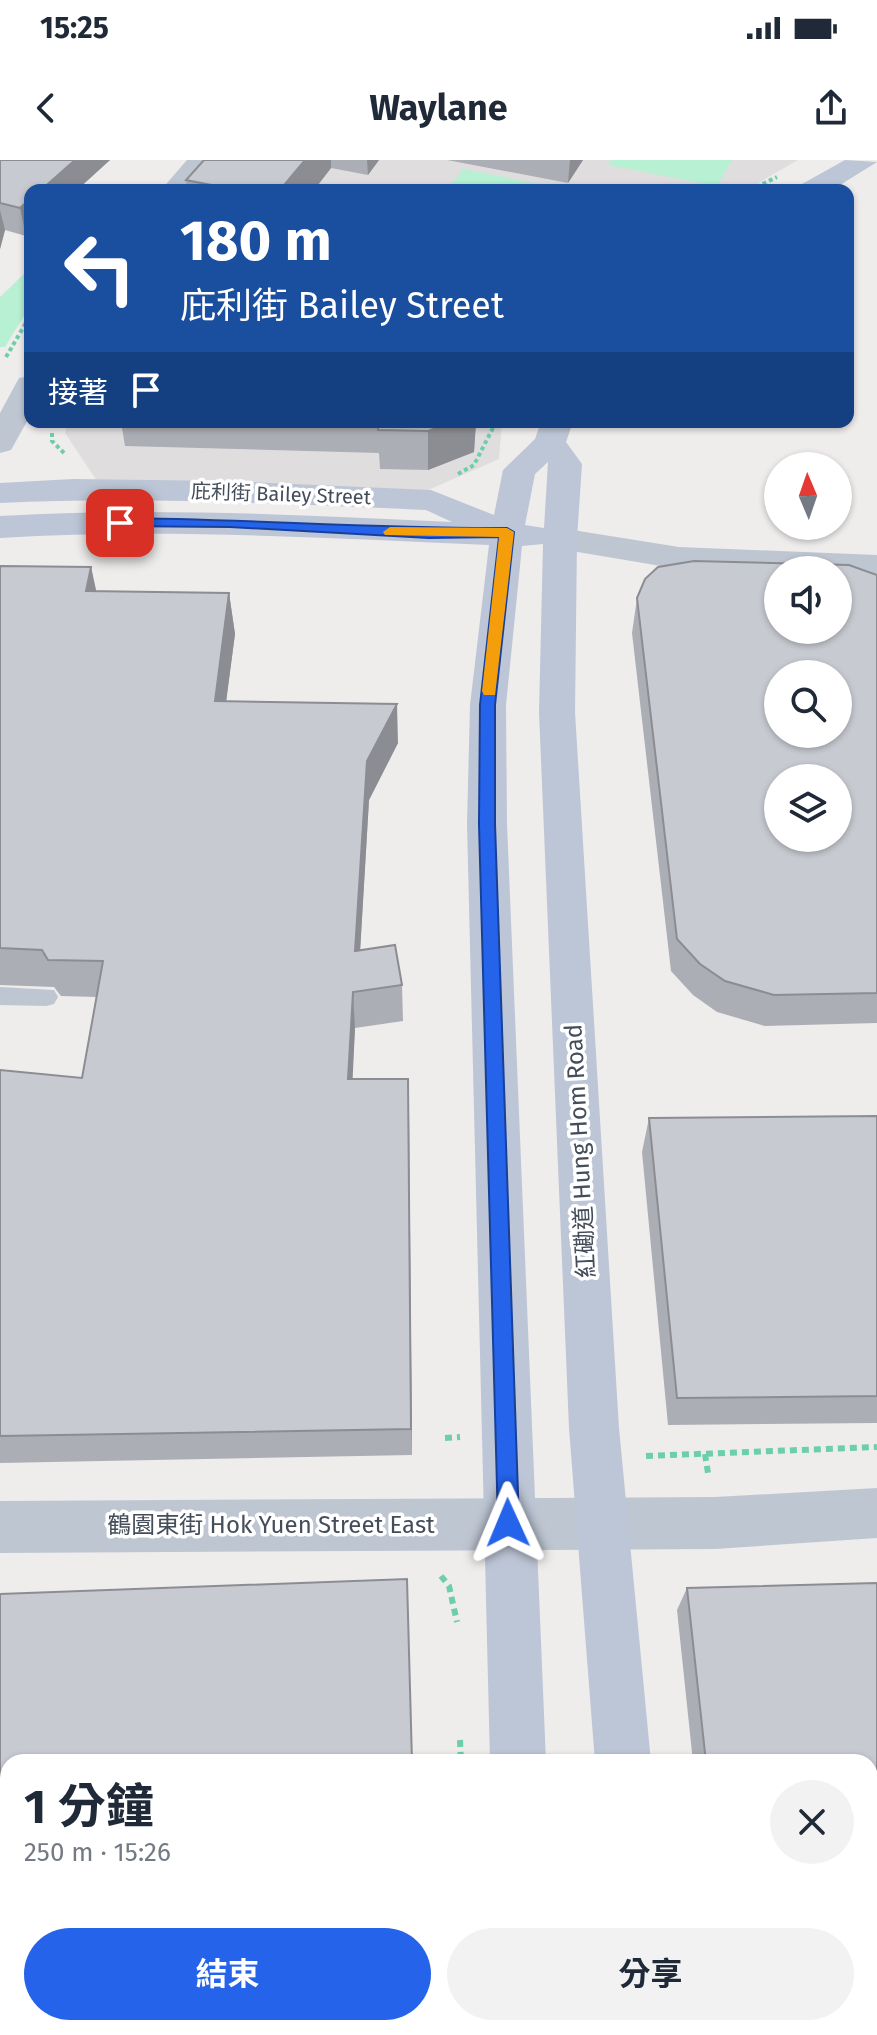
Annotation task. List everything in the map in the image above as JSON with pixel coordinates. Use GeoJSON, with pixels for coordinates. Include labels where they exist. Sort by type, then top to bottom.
{"type":"FeatureCollection","features":[{"type":"Feature","properties":{"kind":"main road"},"geometry":{"type":"LineString","coordinates":[[823,184],[865,160]]}},
{"type":"Feature","properties":{"kind":"main road"},"geometry":{"type":"LineString","coordinates":[[518,1754],[487,824],[488,705],[507,532],[519,470],[554,432]]}},
{"type":"Feature","properties":{"kind":"main road","name":"紅磡道 Hung Hom Road"},"geometry":{"type":"LineString","coordinates":[[554,432],[566,464],[560,539],[557,712],[601,1523],[622,1754]]}},
{"type":"Feature","properties":{"kind":"main road","name":"庇利街 Bailey Street"},"geometry":{"type":"LineString","coordinates":[[0,493],[73,489],[228,491],[431,500],[507,532]]}},
{"type":"Feature","properties":{"kind":"main road","name":"庇利街 Bailey Street"},"geometry":{"type":"LineString","coordinates":[[0,527],[65,523],[230,523],[429,533],[507,532],[560,539]]}},
{"type":"Feature","properties":{"kind":"street"},"geometry":{"type":"LineString","coordinates":[[180,184],[202,160]]}},
{"type":"Feature","properties":{"kind":"street"},"geometry":{"type":"LineString","coordinates":[[0,443],[24,397]]}},
{"type":"Feature","properties":{"kind":"street","name":"庇利街 Bailey Street"},"geometry":{"type":"LineString","coordinates":[[560,539],[679,558],[877,566]]}},
{"type":"Feature","properties":{"kind":"street","name":"鶴園東街 Hok Yuen Street East"},"geometry":{"type":"LineString","coordinates":[[0,1527],[715,1523],[877,1513]]}},
{"type":"Feature","properties":{"kind":"lane"},"geometry":{"type":"LineString","coordinates":[[0,996],[46,997]]}},
{"type":"Feature","properties":{"kind":"path"},"geometry":{"type":"LineString","coordinates":[[0,366],[24,326]]}},
{"type":"Feature","properties":{"kind":"path"},"geometry":{"type":"LineString","coordinates":[[51,428],[52,441],[66,454]]}},
{"type":"Feature","properties":{"kind":"path"},"geometry":{"type":"LineString","coordinates":[[447,476],[462,473],[474,465],[493,428]]}},
{"type":"Feature","properties":{"kind":"path"},"geometry":{"type":"LineString","coordinates":[[645,1440],[646,1456],[877,1447]]}},
{"type":"Feature","properties":{"kind":"path"},"geometry":{"type":"LineString","coordinates":[[440,1574],[449,1586],[458,1628]]}},
{"type":"Feature","properties":{"kind":"path"},"geometry":{"type":"LineString","coordinates":[[460,1731],[461,1754]]}},
{"type":"Feature","properties":{"kind":"shaded area"},"geometry":{"type":"Polygon","coordinates":[[[242,160],[798,160],[756,184],[220,184],[242,160]]]}},
{"type":"Feature","properties":{"kind":"shaded area"},"geometry":{"type":"Polygon","coordinates":[[[66,428],[502,428],[499,459],[426,491],[99,484],[65,433],[66,428]]]}},
{"type":"Feature","properties":{"kind":"green space"},"geometry":{"type":"Polygon","coordinates":[[[611,160],[732,160],[718,184],[608,165],[611,160]]]}},
{"type":"Feature","properties":{"kind":"green space"},"geometry":{"type":"Polygon","coordinates":[[[463,169],[539,184],[452,184],[463,169]]]}},
{"type":"Feature","properties":{"kind":"green space"},"geometry":{"type":"Polygon","coordinates":[[[24,274],[24,316],[5,347],[0,347],[0,297],[24,274]]]}},
{"type":"Feature","properties":{"kind":"building"},"geometry":{"type":"Polygon","coordinates":[[[0,160],[75,160],[48,184],[24,184],[24,204],[20,208],[0,203],[0,160]]]}},
{"type":"Feature","properties":{"kind":"building"},"geometry":{"type":"Polygon","coordinates":[[[204,160],[305,160],[285,184],[206,184],[186,180],[204,160]]]}},
{"type":"Feature","properties":{"kind":"building"},"geometry":{"type":"Polygon","coordinates":[[[378,428],[436,428],[428,431],[378,428]]]}},
{"type":"Feature","properties":{"kind":"building"},"geometry":{"type":"Polygon","coordinates":[[[694,561],[764,563],[764,644],[852,644],[852,566],[877,575],[877,993],[774,995],[725,981],[700,964],[677,939],[637,598],[645,579],[658,567],[694,561]]]}},
{"type":"Feature","properties":{"kind":"building"},"geometry":{"type":"Polygon","coordinates":[[[0,566],[91,567],[86,591],[229,593],[215,701],[397,704],[367,761],[355,951],[395,945],[402,985],[353,992],[348,1079],[408,1079],[411,1429],[0,1436],[0,1070],[82,1078],[103,961],[48,960],[42,950],[0,948],[0,566]]]}},
{"type":"Feature","properties":{"kind":"building"},"geometry":{"type":"Polygon","coordinates":[[[877,1116],[877,1396],[677,1398],[649,1118],[877,1116]]]}},
{"type":"Feature","properties":{"kind":"building"},"geometry":{"type":"Polygon","coordinates":[[[407,1579],[412,1754],[0,1754],[0,1594],[407,1579]]]}},
{"type":"Feature","properties":{"kind":"building"},"geometry":{"type":"Polygon","coordinates":[[[877,1583],[877,1754],[705,1754],[687,1588],[877,1583]]]}},
{"type":"Feature","properties":{"kind":"slow traffic"},"geometry":{"type":"LineString","coordinates":[[390,532],[507,532],[489,691]]}},
{"type":"Feature","properties":{"kind":"route"},"geometry":{"type":"LineString","coordinates":[[120,523],[230,523],[429,533],[507,532],[488,705],[487,824],[508,1523]]}}]}
